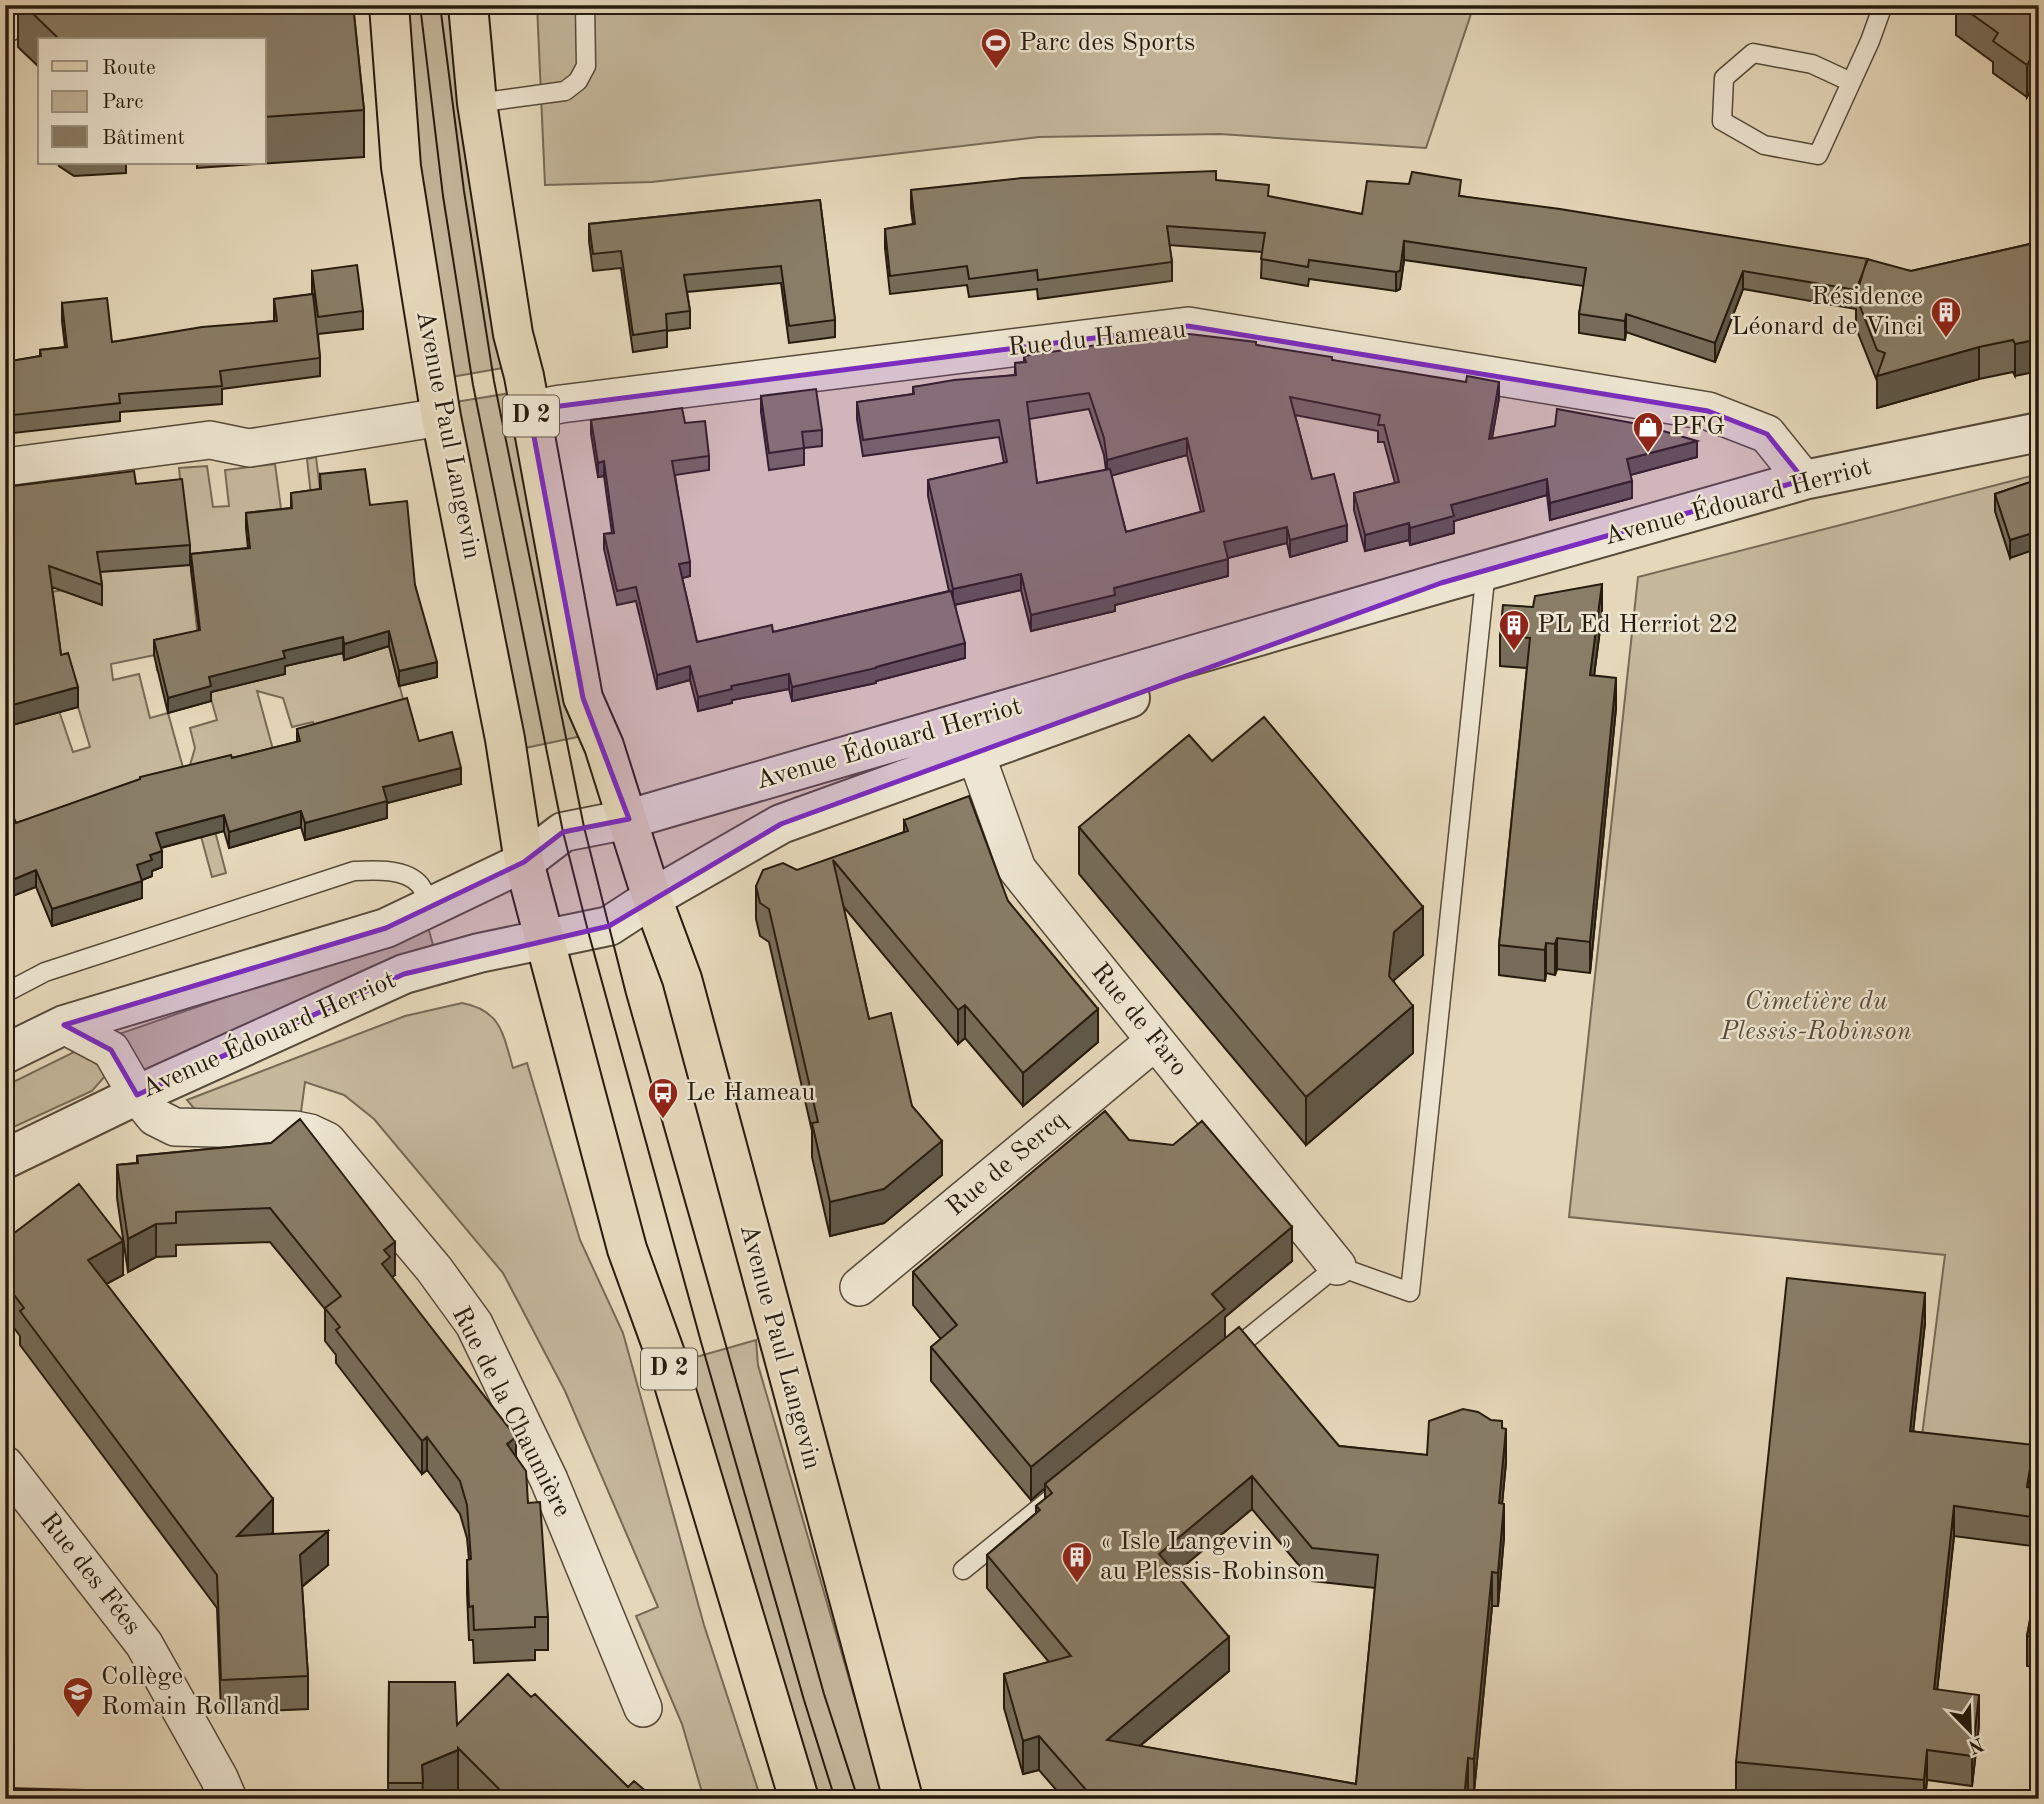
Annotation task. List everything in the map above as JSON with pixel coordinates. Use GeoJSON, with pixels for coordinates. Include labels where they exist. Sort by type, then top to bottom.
{"type":"FeatureCollection","features":[{"type":"Feature","properties":{"kind":"main road","name":"Avenue Paul Langevin"},"geometry":{"type":"LineString","coordinates":[[389,5],[401,167],[441,417],[505,739],[524,862],[627,1250],[664,1351],[799,1799]]}},
{"type":"Feature","properties":{"kind":"main road","name":"Avenue Paul Langevin"},"geometry":{"type":"LineString","coordinates":[[468,5],[477,103],[513,334],[524,376],[583,698],[604,746],[652,898],[682,979],[903,1799]]}},
{"type":"Feature","properties":{"kind":"street"},"geometry":{"type":"LineString","coordinates":[[5,24],[17,5]]}},
{"type":"Feature","properties":{"kind":"street","name":"Rue du Hameau"},"geometry":{"type":"LineString","coordinates":[[529,410],[1188,326],[1708,411],[1767,434],[1804,480]]}},
{"type":"Feature","properties":{"kind":"street"},"geometry":{"type":"LineString","coordinates":[[5,467],[210,440],[249,448],[441,417]]}},
{"type":"Feature","properties":{"kind":"street","name":"Avenue Édouard Herriot"},"geometry":{"type":"LineString","coordinates":[[629,819],[1804,480],[2039,432]]}},
{"type":"Feature","properties":{"kind":"street","name":"Avenue Édouard Herriot"},"geometry":{"type":"LineString","coordinates":[[652,898],[781,824],[1441,583]]}},
{"type":"Feature","properties":{"kind":"street","name":"Avenue Édouard Herriot"},"geometry":{"type":"LineString","coordinates":[[976,755],[992,733],[1009,723],[1125,684],[1149,668]]}},
{"type":"Feature","properties":{"kind":"street","name":"Rue de Faro"},"geometry":{"type":"LineString","coordinates":[[976,755],[1017,869],[1337,1266]]}},
{"type":"Feature","properties":{"kind":"street"},"geometry":{"type":"LineString","coordinates":[[524,862],[564,832],[629,819]]}},
{"type":"Feature","properties":{"kind":"street","name":"Avenue Édouard Herriot"},"geometry":{"type":"LineString","coordinates":[[5,1054],[64,1025],[386,928],[524,862]]}},
{"type":"Feature","properties":{"kind":"street"},"geometry":{"type":"LineString","coordinates":[[544,939],[609,926],[652,898]]}},
{"type":"Feature","properties":{"kind":"street","name":"Avenue Édouard Herriot"},"geometry":{"type":"LineString","coordinates":[[5,1159],[137,1095],[404,974],[479,953],[544,939]]}},
{"type":"Feature","properties":{"kind":"street","name":"Rue de la Chaumière"},"geometry":{"type":"LineString","coordinates":[[64,1025],[111,1050],[137,1095],[155,1116],[175,1127],[295,1130],[327,1141],[416,1248],[474,1324],[549,1480],[643,1708]]}},
{"type":"Feature","properties":{"kind":"street","name":"Rue de Sercq"},"geometry":{"type":"LineString","coordinates":[[859,1287],[1155,1041]]}},
{"type":"Feature","properties":{"kind":"street","name":"Rue des Fées"},"geometry":{"type":"LineString","coordinates":[[5,1465],[144,1644],[219,1777],[228,1799]]}},
{"type":"Feature","properties":{"kind":"lane"},"geometry":{"type":"LineString","coordinates":[[477,103],[565,91],[578,81],[586,66],[585,5]]}},
{"type":"Feature","properties":{"kind":"lane"},"geometry":{"type":"LineString","coordinates":[[1850,82],[1812,64],[1753,53],[1724,78],[1722,121],[1764,145],[1818,155],[1870,41],[1883,5]]}},
{"type":"Feature","properties":{"kind":"lane"},"geometry":{"type":"LineString","coordinates":[[1220,1362],[1337,1266],[1410,1292],[1486,570]]}},
{"type":"Feature","properties":{"kind":"lane"},"geometry":{"type":"LineString","coordinates":[[5,993],[45,972],[354,871],[399,872],[420,884],[429,906]]}},
{"type":"Feature","properties":{"kind":"lane"},"geometry":{"type":"LineString","coordinates":[[963,1570],[1070,1483]]}},
{"type":"Feature","properties":{"kind":"highlighted area"},"geometry":{"type":"Polygon","coordinates":[[[1188,326],[1708,411],[1767,434],[1804,480],[1441,583],[781,824],[609,926],[404,974],[137,1095],[111,1050],[64,1025],[386,928],[524,862],[563,832],[629,819],[583,698],[529,410],[1188,326]]]}},
{"type":"Feature","properties":{"kind":"green space"},"geometry":{"type":"Polygon","coordinates":[[[401,5],[456,5],[514,366],[451,377],[425,218],[401,5]]]}},
{"type":"Feature","properties":{"kind":"green space","name":"Parc des Sports"},"geometry":{"type":"Polygon","coordinates":[[[537,5],[1474,5],[1426,148],[1220,134],[1039,137],[652,182],[545,185],[537,5]]]}},
{"type":"Feature","properties":{"kind":"green space"},"geometry":{"type":"Polygon","coordinates":[[[517,392],[587,735],[525,748],[455,402],[517,392]]]}},
{"type":"Feature","properties":{"kind":"green space"},"geometry":{"type":"Polygon","coordinates":[[[316,457],[337,629],[314,659],[343,653],[345,660],[389,646],[407,714],[319,744],[313,722],[292,727],[283,698],[257,691],[277,764],[190,765],[195,748],[190,728],[217,720],[200,660],[157,670],[155,655],[111,664],[113,680],[139,674],[150,718],[168,713],[187,782],[17,841],[5,817],[5,727],[57,705],[73,752],[90,747],[73,690],[63,691],[50,592],[78,588],[94,555],[118,571],[144,568],[182,499],[179,468],[207,466],[213,507],[229,506],[225,470],[275,464],[283,524],[320,576],[307,459],[316,457]],[[191,570],[200,659],[246,649],[191,570]]]}},
{"type":"Feature","properties":{"kind":"green space","name":"Cimetière du Plessis-Robinson"},"geometry":{"type":"Polygon","coordinates":[[[2039,474],[2039,1473],[1919,1459],[1945,1255],[1569,1217],[1638,577],[2039,474]]]}},
{"type":"Feature","properties":{"kind":"green space"},"geometry":{"type":"Polygon","coordinates":[[[188,788],[210,812],[226,873],[212,877],[188,788]]]}},
{"type":"Feature","properties":{"kind":"green space"},"geometry":{"type":"Polygon","coordinates":[[[428,927],[433,945],[146,1074],[119,1034],[428,927]]]}},
{"type":"Feature","properties":{"kind":"green space"},"geometry":{"type":"Polygon","coordinates":[[[462,1003],[475,1006],[493,1018],[503,1034],[513,1068],[527,1063],[580,1240],[623,1333],[704,1625],[761,1799],[704,1799],[682,1724],[636,1616],[658,1607],[565,1391],[503,1273],[374,1119],[344,1095],[305,1082],[301,1112],[202,1118],[187,1100],[405,1016],[462,1003]]]}},
{"type":"Feature","properties":{"kind":"green space"},"geometry":{"type":"Polygon","coordinates":[[[76,1051],[99,1059],[105,1076],[92,1091],[5,1131],[5,1086],[76,1051]]]}},
{"type":"Feature","properties":{"kind":"green space"},"geometry":{"type":"Polygon","coordinates":[[[756,1340],[758,1365],[884,1799],[814,1799],[675,1363],[756,1340]]]}},
{"type":"Feature","properties":{"kind":"building"},"geometry":{"type":"Polygon","coordinates":[[[24,5],[353,5],[364,110],[266,117],[266,38],[58,38],[24,5]]]}},
{"type":"Feature","properties":{"kind":"building"},"geometry":{"type":"Polygon","coordinates":[[[1959,5],[2039,5],[2039,60],[2031,58],[2027,65],[1993,41],[1998,33],[1959,5]]]}},
{"type":"Feature","properties":{"kind":"building"},"geometry":{"type":"Polygon","coordinates":[[[1216,171],[1216,180],[1269,185],[1268,196],[1362,214],[1367,181],[1409,184],[1412,172],[1461,180],[1459,196],[1560,209],[1868,259],[1856,290],[1743,271],[1715,343],[1626,314],[1625,321],[1579,314],[1586,268],[1404,241],[1400,271],[1309,260],[1308,267],[1261,259],[1265,233],[1167,226],[1172,262],[1038,280],[1037,270],[969,279],[967,266],[890,276],[885,229],[915,224],[911,190],[1022,178],[1216,171]]]}},
{"type":"Feature","properties":{"kind":"building"},"geometry":{"type":"Polygon","coordinates":[[[820,200],[835,320],[789,326],[781,266],[684,275],[690,311],[666,314],[667,330],[633,335],[621,251],[593,254],[589,224],[820,200]]]}},
{"type":"Feature","properties":{"kind":"building"},"geometry":{"type":"Polygon","coordinates":[[[2039,242],[2039,339],[2015,344],[2013,340],[1979,347],[1877,376],[1885,353],[1877,350],[1856,296],[1867,259],[1911,271],[2039,242]]]}},
{"type":"Feature","properties":{"kind":"building"},"geometry":{"type":"Polygon","coordinates":[[[357,265],[363,311],[318,317],[312,271],[357,265]]]}},
{"type":"Feature","properties":{"kind":"building"},"geometry":{"type":"Polygon","coordinates":[[[313,294],[320,358],[220,371],[222,386],[119,394],[120,403],[5,416],[5,362],[41,356],[40,350],[67,347],[62,303],[107,298],[112,342],[202,327],[277,321],[274,299],[313,294]]]}},
{"type":"Feature","properties":{"kind":"building"},"geometry":{"type":"Polygon","coordinates":[[[1189,334],[1256,342],[1256,345],[1332,357],[1332,360],[1466,382],[1467,376],[1499,382],[1489,439],[1555,426],[1557,409],[1643,425],[1697,441],[1627,459],[1632,481],[1550,503],[1547,479],[1451,505],[1454,516],[1410,528],[1409,523],[1365,535],[1354,493],[1399,482],[1384,425],[1378,425],[1380,415],[1290,397],[1312,479],[1334,474],[1347,525],[1290,540],[1287,527],[1224,542],[1228,559],[1114,588],[1115,595],[1031,615],[1021,574],[953,589],[928,480],[1007,462],[999,420],[863,440],[857,402],[914,394],[913,387],[954,380],[1016,375],[1015,363],[1026,362],[1024,356],[1189,334]],[[1089,393],[1027,402],[1037,483],[1110,469],[1126,532],[1204,511],[1187,438],[1107,460],[1104,438],[1089,393]]]}},
{"type":"Feature","properties":{"kind":"building"},"geometry":{"type":"Polygon","coordinates":[[[816,389],[822,430],[802,432],[804,448],[769,453],[761,396],[816,389]]]}},
{"type":"Feature","properties":{"kind":"building"},"geometry":{"type":"Polygon","coordinates":[[[682,408],[685,423],[705,421],[709,456],[672,461],[690,562],[679,564],[697,642],[772,625],[773,632],[951,591],[965,643],[876,668],[792,687],[789,674],[731,686],[732,689],[698,697],[690,666],[657,675],[636,587],[617,591],[604,534],[614,533],[604,461],[598,463],[591,420],[682,408]]]}},
{"type":"Feature","properties":{"kind":"building"},"geometry":{"type":"Polygon","coordinates":[[[365,469],[370,505],[407,501],[415,585],[437,662],[399,671],[389,631],[344,644],[343,637],[283,651],[285,658],[209,677],[211,686],[168,698],[154,640],[200,630],[191,554],[250,548],[246,513],[292,508],[291,493],[321,489],[320,474],[365,469]]]}},
{"type":"Feature","properties":{"kind":"building"},"geometry":{"type":"Polygon","coordinates":[[[134,471],[136,484],[182,479],[190,545],[97,552],[102,585],[49,566],[61,655],[68,653],[78,687],[5,707],[5,487],[134,471]]]}},
{"type":"Feature","properties":{"kind":"building"},"geometry":{"type":"Polygon","coordinates":[[[2039,479],[2039,531],[2010,540],[1995,494],[2039,479]]]}},
{"type":"Feature","properties":{"kind":"building"},"geometry":{"type":"Polygon","coordinates":[[[1602,584],[1590,675],[1616,678],[1590,942],[1557,938],[1555,944],[1546,943],[1545,950],[1499,945],[1530,638],[1500,635],[1503,605],[1533,607],[1535,596],[1602,584]]]}},
{"type":"Feature","properties":{"kind":"building"},"geometry":{"type":"Polygon","coordinates":[[[407,698],[419,741],[452,732],[461,768],[383,787],[387,801],[305,823],[301,811],[229,832],[224,815],[156,833],[162,851],[150,855],[152,860],[137,865],[142,881],[52,909],[36,870],[5,883],[5,800],[16,823],[140,777],[300,741],[297,729],[407,698]]]}},
{"type":"Feature","properties":{"kind":"building"},"geometry":{"type":"Polygon","coordinates":[[[1264,717],[1423,907],[1394,932],[1389,976],[1413,1006],[1306,1097],[1079,827],[1189,735],[1212,761],[1264,717]]]}},
{"type":"Feature","properties":{"kind":"building"},"geometry":{"type":"Polygon","coordinates":[[[969,796],[1008,901],[1098,1009],[1023,1073],[965,1005],[958,1010],[833,860],[869,1019],[891,1013],[912,1106],[942,1141],[884,1189],[830,1202],[812,1123],[818,1122],[769,909],[760,903],[756,886],[763,870],[783,863],[797,870],[908,831],[904,820],[969,796]]]}},
{"type":"Feature","properties":{"kind":"building"},"geometry":{"type":"Polygon","coordinates":[[[1105,1111],[1129,1140],[1173,1145],[1202,1121],[1292,1227],[1212,1294],[1225,1309],[1031,1467],[931,1347],[957,1325],[913,1272],[1105,1111]]]}},
{"type":"Feature","properties":{"kind":"building"},"geometry":{"type":"Polygon","coordinates":[[[300,1119],[395,1242],[384,1250],[390,1257],[382,1264],[516,1437],[507,1444],[526,1471],[528,1503],[540,1502],[548,1617],[535,1617],[535,1627],[474,1630],[473,1606],[469,1607],[467,1560],[471,1559],[467,1505],[460,1481],[427,1437],[422,1441],[336,1330],[340,1327],[325,1308],[341,1296],[270,1208],[176,1212],[176,1223],[156,1224],[128,1239],[117,1165],[138,1163],[137,1156],[271,1143],[300,1119]]]}},
{"type":"Feature","properties":{"kind":"building"},"geometry":{"type":"Polygon","coordinates":[[[79,1184],[123,1241],[88,1260],[273,1499],[237,1536],[328,1531],[300,1555],[308,1676],[221,1680],[217,1575],[20,1311],[24,1308],[5,1283],[5,1240],[79,1184]]]}},
{"type":"Feature","properties":{"kind":"building"},"geometry":{"type":"Polygon","coordinates":[[[1787,1278],[1925,1293],[1910,1431],[2034,1445],[2027,1487],[2039,1489],[2039,1518],[1954,1506],[1934,1689],[1979,1695],[1972,1756],[1927,1750],[1924,1780],[1736,1762],[1787,1278]]]}},
{"type":"Feature","properties":{"kind":"building","name":"« Isle Langevin » au Plessis-Robinson"},"geometry":{"type":"Polygon","coordinates":[[[1239,1327],[1339,1446],[1427,1455],[1429,1421],[1463,1409],[1478,1412],[1491,1420],[1502,1421],[1502,1428],[1506,1429],[1499,1503],[1504,1504],[1498,1573],[1492,1572],[1474,1759],[1468,1758],[1464,1799],[1094,1799],[1039,1736],[1023,1741],[1004,1674],[1071,1656],[987,1555],[1040,1510],[1036,1506],[1052,1493],[1045,1484],[1239,1327]],[[1252,1476],[1159,1554],[1229,1637],[1107,1740],[1356,1784],[1378,1555],[1312,1548],[1252,1476]]]}},
{"type":"Feature","properties":{"kind":"building"},"geometry":{"type":"Polygon","coordinates":[[[2039,1572],[2039,1638],[2027,1636],[2039,1572]]]}},
{"type":"Feature","properties":{"kind":"building"},"geometry":{"type":"Polygon","coordinates":[[[508,1674],[531,1697],[535,1694],[628,1787],[634,1781],[655,1799],[509,1799],[458,1748],[422,1765],[423,1783],[388,1783],[389,1682],[455,1682],[457,1725],[508,1674]]]}},
{"type":"Feature","properties":{"kind":"building"},"geometry":{"type":"Polygon","coordinates":[[[5,1788],[205,1793],[206,1799],[5,1799],[5,1788]]]}},
{"type":"Feature","properties":{"kind":"tram line"},"geometry":{"type":"LineString","coordinates":[[420,5],[443,196],[473,385],[563,832],[701,1342],[835,1799]]}},
{"type":"Feature","properties":{"kind":"tram line"},"geometry":{"type":"LineString","coordinates":[[440,5],[464,191],[494,381],[584,827],[626,994],[824,1694],[858,1799]]}},
{"type":"Feature","properties":{"kind":"place","name":"Parc des Sports"},"geometry":{"type":"Point","coordinates":[996,70]}},
{"type":"Feature","properties":{"kind":"place","name":"Résidence Léonard de Vinci"},"geometry":{"type":"Point","coordinates":[1946,339]}},
{"type":"Feature","properties":{"kind":"place","name":"PFG"},"geometry":{"type":"Point","coordinates":[1648,454]}},
{"type":"Feature","properties":{"kind":"place","name":"PL Ed Herriot 22"},"geometry":{"type":"Point","coordinates":[1514,652]}},
{"type":"Feature","properties":{"kind":"place","name":"Le Hameau"},"geometry":{"type":"Point","coordinates":[663,1120]}},
{"type":"Feature","properties":{"kind":"place","name":"« Isle Langevin » au Plessis-Robinson"},"geometry":{"type":"Point","coordinates":[1077,1584]}},
{"type":"Feature","properties":{"kind":"place","name":"Collège Romain Rolland"},"geometry":{"type":"Point","coordinates":[78,1719]}}]}
